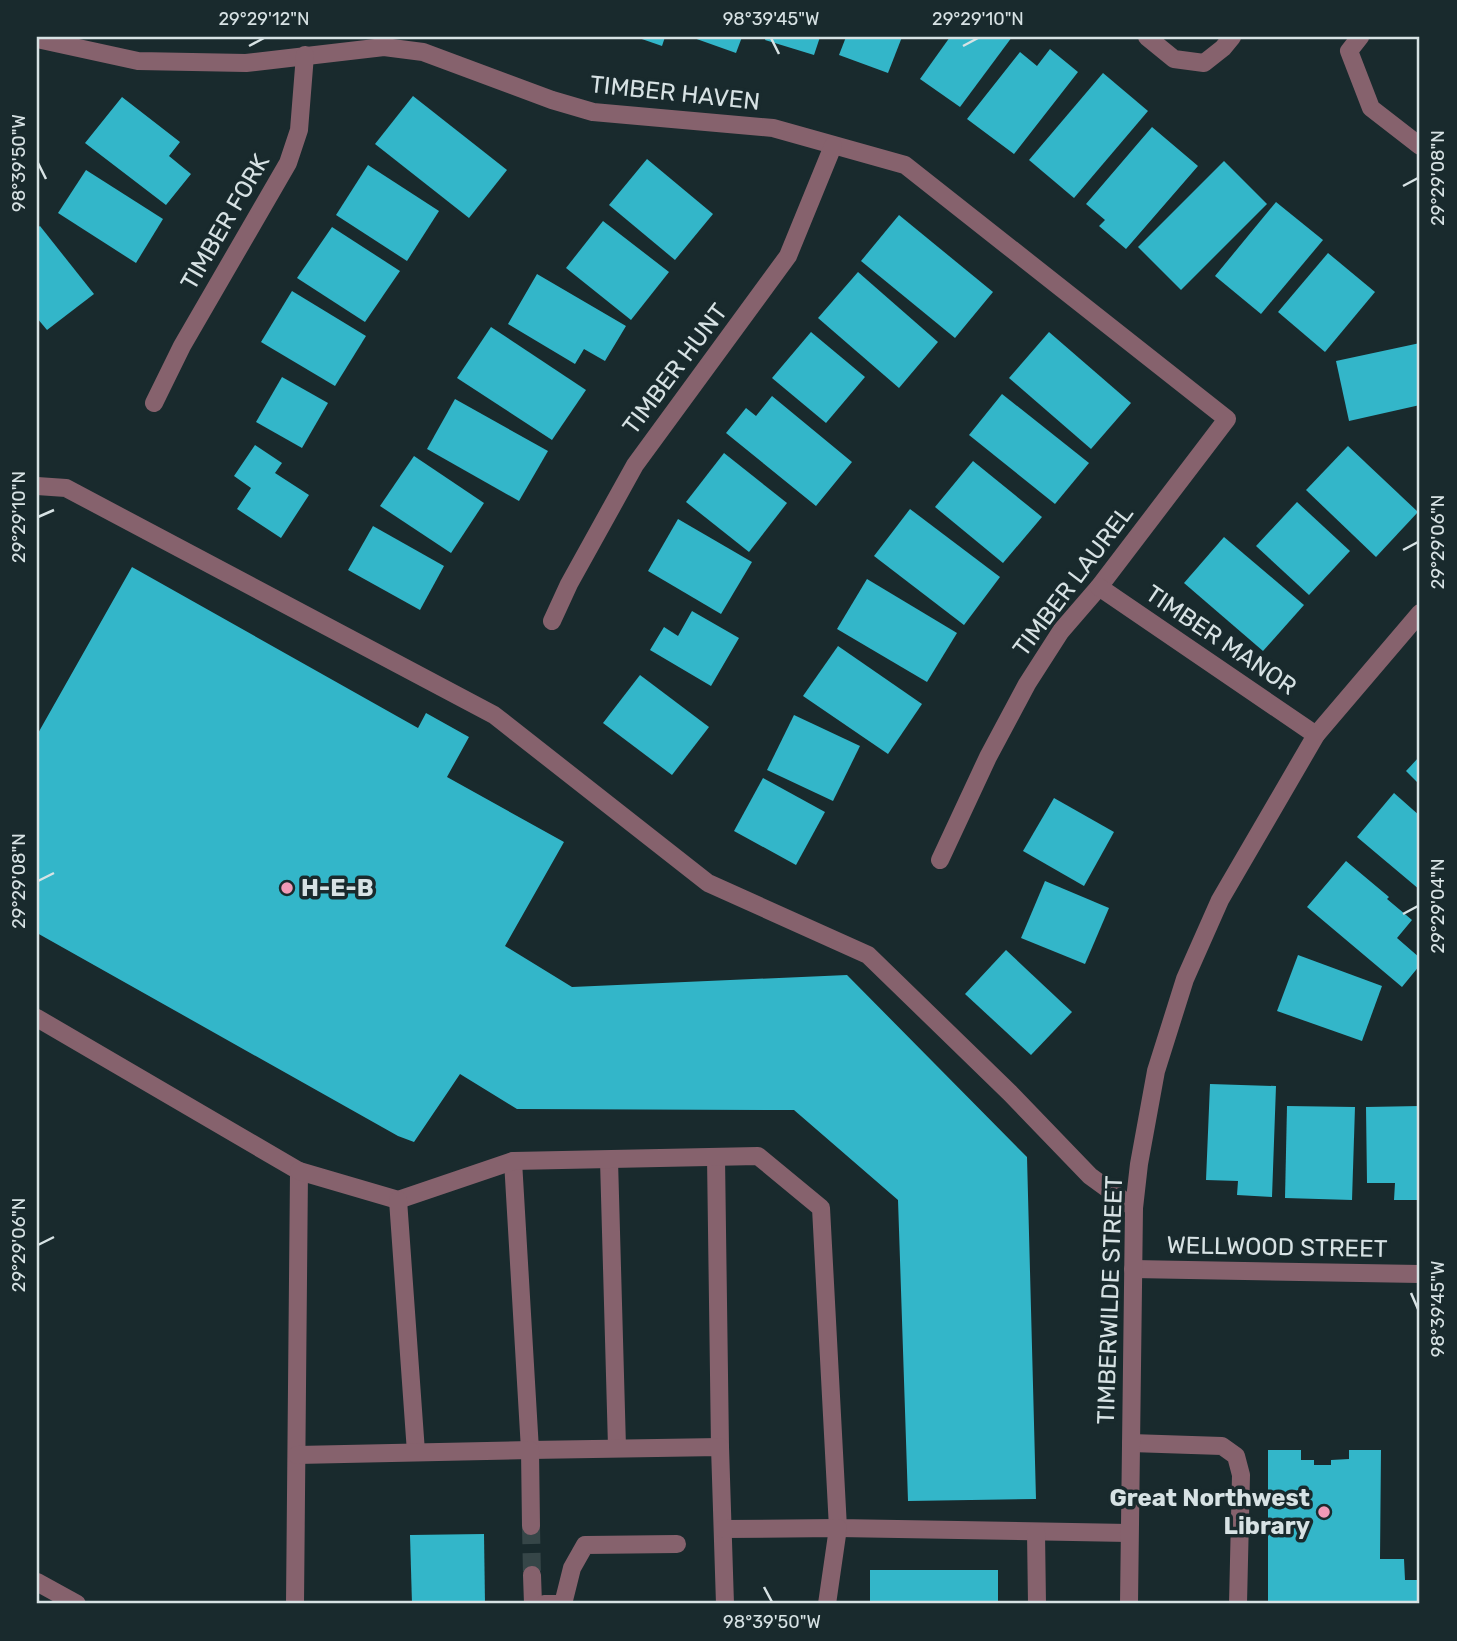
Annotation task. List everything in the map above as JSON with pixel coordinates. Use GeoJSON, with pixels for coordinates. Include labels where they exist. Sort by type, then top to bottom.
{"type":"FeatureCollection","features":[{"type":"Feature","properties":{"kind":"street"},"geometry":{"type":"LineString","coordinates":[[1147,37],[1174,59],[1203,64],[1233,37]]}},
{"type":"Feature","properties":{"kind":"street"},"geometry":{"type":"LineString","coordinates":[[1360,37],[1349,51],[1371,108],[1420,146]]}},
{"type":"Feature","properties":{"kind":"street","name":"TIMBER HAVEN"},"geometry":{"type":"LineString","coordinates":[[37,39],[138,61],[246,63],[384,47],[423,52],[552,100],[593,112],[773,128],[905,164],[1227,419]]}},
{"type":"Feature","properties":{"kind":"street","name":"TIMBER FORK"},"geometry":{"type":"LineString","coordinates":[[154,402],[182,346],[288,163],[299,130],[305,55]]}},
{"type":"Feature","properties":{"kind":"street","name":"TIMBER HUNT"},"geometry":{"type":"LineString","coordinates":[[552,621],[569,584],[635,465],[788,256],[833,146]]}},
{"type":"Feature","properties":{"kind":"street","name":"TIMBER LAUREL"},"geometry":{"type":"LineString","coordinates":[[940,860],[988,757],[1027,684],[1061,631],[1099,587],[1227,419]]}},
{"type":"Feature","properties":{"kind":"street"},"geometry":{"type":"LineString","coordinates":[[37,486],[66,488],[495,715],[708,883],[868,955],[1010,1093],[1090,1176],[1134,1208]]}},
{"type":"Feature","properties":{"kind":"street","name":"TIMBER MANOR"},"geometry":{"type":"LineString","coordinates":[[1099,587],[1316,735]]}},
{"type":"Feature","properties":{"kind":"street","name":"TIMBERWILDE STREET"},"geometry":{"type":"LineString","coordinates":[[1129,1604],[1134,1208],[1156,1071],[1185,979],[1220,900],[1316,735],[1420,613]]}},
{"type":"Feature","properties":{"kind":"street"},"geometry":{"type":"LineString","coordinates":[[37,1018],[299,1171],[398,1200],[513,1161],[758,1156],[821,1208],[838,1528],[827,1604]]}},
{"type":"Feature","properties":{"kind":"street"},"geometry":{"type":"LineString","coordinates":[[716,1157],[725,1604]]}},
{"type":"Feature","properties":{"kind":"street"},"geometry":{"type":"LineString","coordinates":[[609,1160],[617,1447]]}},
{"type":"Feature","properties":{"kind":"street"},"geometry":{"type":"LineString","coordinates":[[513,1161],[530,1450],[531,1525]]}},
{"type":"Feature","properties":{"kind":"street"},"geometry":{"type":"LineString","coordinates":[[295,1604],[299,1171]]}},
{"type":"Feature","properties":{"kind":"street"},"geometry":{"type":"LineString","coordinates":[[398,1200],[416,1452]]}},
{"type":"Feature","properties":{"kind":"street","name":"WELLWOOD STREET"},"geometry":{"type":"LineString","coordinates":[[1133,1269],[1420,1274]]}},
{"type":"Feature","properties":{"kind":"street"},"geometry":{"type":"LineString","coordinates":[[1131,1443],[1222,1446],[1236,1456],[1241,1475],[1238,1604]]}},
{"type":"Feature","properties":{"kind":"street"},"geometry":{"type":"LineString","coordinates":[[297,1455],[720,1447]]}},
{"type":"Feature","properties":{"kind":"street"},"geometry":{"type":"LineString","coordinates":[[723,1529],[838,1528],[1129,1533]]}},
{"type":"Feature","properties":{"kind":"street"},"geometry":{"type":"LineString","coordinates":[[1036,1532],[1037,1604]]}},
{"type":"Feature","properties":{"kind":"street"},"geometry":{"type":"LineString","coordinates":[[544,1604],[563,1604],[572,1568],[585,1545],[677,1544]]}},
{"type":"Feature","properties":{"kind":"street"},"geometry":{"type":"LineString","coordinates":[[532,1574],[533,1604]]}},
{"type":"Feature","properties":{"kind":"street"},"geometry":{"type":"LineString","coordinates":[[37,1582],[77,1604]]}},
{"type":"Feature","properties":{"kind":"building"},"geometry":{"type":"Polygon","coordinates":[[[636,37],[665,37],[662,46],[636,37]]]}},
{"type":"Feature","properties":{"kind":"building"},"geometry":{"type":"Polygon","coordinates":[[[691,37],[742,37],[736,53],[691,37]]]}},
{"type":"Feature","properties":{"kind":"building"},"geometry":{"type":"Polygon","coordinates":[[[766,37],[820,37],[814,55],[765,40],[766,37]]]}},
{"type":"Feature","properties":{"kind":"building"},"geometry":{"type":"Polygon","coordinates":[[[846,37],[902,37],[888,73],[839,55],[846,37]]]}},
{"type":"Feature","properties":{"kind":"building"},"geometry":{"type":"Polygon","coordinates":[[[950,37],[1012,37],[960,107],[920,79],[950,37]]]}},
{"type":"Feature","properties":{"kind":"building"},"geometry":{"type":"Polygon","coordinates":[[[1050,49],[1078,72],[1014,154],[967,119],[1020,52],[1037,66],[1050,49]]]}},
{"type":"Feature","properties":{"kind":"building"},"geometry":{"type":"Polygon","coordinates":[[[1103,73],[1148,111],[1074,198],[1029,160],[1103,73]]]}},
{"type":"Feature","properties":{"kind":"building"},"geometry":{"type":"Polygon","coordinates":[[[413,96],[507,170],[469,218],[375,144],[413,96]]]}},
{"type":"Feature","properties":{"kind":"building"},"geometry":{"type":"Polygon","coordinates":[[[122,97],[180,142],[169,156],[191,174],[166,205],[85,143],[122,97]]]}},
{"type":"Feature","properties":{"kind":"building"},"geometry":{"type":"Polygon","coordinates":[[[1152,127],[1198,166],[1126,249],[1099,226],[1105,220],[1086,204],[1152,127]]]}},
{"type":"Feature","properties":{"kind":"building"},"geometry":{"type":"Polygon","coordinates":[[[647,159],[713,214],[675,260],[609,205],[647,159]]]}},
{"type":"Feature","properties":{"kind":"building"},"geometry":{"type":"Polygon","coordinates":[[[1224,161],[1267,204],[1181,290],[1138,247],[1224,161]]]}},
{"type":"Feature","properties":{"kind":"building"},"geometry":{"type":"Polygon","coordinates":[[[368,165],[439,211],[407,261],[336,215],[368,165]]]}},
{"type":"Feature","properties":{"kind":"building"},"geometry":{"type":"Polygon","coordinates":[[[86,170],[163,219],[136,263],[58,213],[86,170]]]}},
{"type":"Feature","properties":{"kind":"building"},"geometry":{"type":"Polygon","coordinates":[[[1276,202],[1323,240],[1261,314],[1215,276],[1276,202]]]}},
{"type":"Feature","properties":{"kind":"building"},"geometry":{"type":"Polygon","coordinates":[[[899,215],[993,292],[955,338],[861,261],[899,215]]]}},
{"type":"Feature","properties":{"kind":"building"},"geometry":{"type":"Polygon","coordinates":[[[603,221],[669,272],[631,320],[566,268],[603,221]]]}},
{"type":"Feature","properties":{"kind":"building"},"geometry":{"type":"Polygon","coordinates":[[[40,226],[94,294],[47,330],[37,318],[37,228],[40,226]]]}},
{"type":"Feature","properties":{"kind":"building"},"geometry":{"type":"Polygon","coordinates":[[[332,227],[400,271],[365,322],[297,278],[332,227]]]}},
{"type":"Feature","properties":{"kind":"building"},"geometry":{"type":"Polygon","coordinates":[[[1328,253],[1375,292],[1325,352],[1278,312],[1328,253]]]}},
{"type":"Feature","properties":{"kind":"building"},"geometry":{"type":"Polygon","coordinates":[[[858,272],[938,342],[899,388],[818,318],[858,272]]]}},
{"type":"Feature","properties":{"kind":"building"},"geometry":{"type":"Polygon","coordinates":[[[537,274],[626,326],[605,361],[584,349],[575,364],[508,324],[537,274]]]}},
{"type":"Feature","properties":{"kind":"building"},"geometry":{"type":"Polygon","coordinates":[[[292,291],[366,336],[335,386],[261,342],[292,291]]]}},
{"type":"Feature","properties":{"kind":"building"},"geometry":{"type":"Polygon","coordinates":[[[491,327],[586,390],[552,440],[457,378],[491,327]]]}},
{"type":"Feature","properties":{"kind":"building"},"geometry":{"type":"Polygon","coordinates":[[[811,332],[865,377],[826,423],[772,378],[811,332]]]}},
{"type":"Feature","properties":{"kind":"building"},"geometry":{"type":"Polygon","coordinates":[[[1049,332],[1131,403],[1091,449],[1009,378],[1049,332]]]}},
{"type":"Feature","properties":{"kind":"building"},"geometry":{"type":"Polygon","coordinates":[[[1420,343],[1420,405],[1349,421],[1336,361],[1420,343]]]}},
{"type":"Feature","properties":{"kind":"building"},"geometry":{"type":"Polygon","coordinates":[[[282,377],[328,403],[302,448],[256,422],[282,377]]]}},
{"type":"Feature","properties":{"kind":"building"},"geometry":{"type":"Polygon","coordinates":[[[1002,394],[1089,463],[1055,504],[969,435],[1002,394]]]}},
{"type":"Feature","properties":{"kind":"building"},"geometry":{"type":"Polygon","coordinates":[[[772,396],[852,462],[816,506],[726,433],[746,408],[756,416],[772,396]]]}},
{"type":"Feature","properties":{"kind":"building"},"geometry":{"type":"Polygon","coordinates":[[[455,399],[548,451],[519,501],[427,449],[455,399]]]}},
{"type":"Feature","properties":{"kind":"building"},"geometry":{"type":"Polygon","coordinates":[[[255,445],[282,463],[275,473],[309,495],[281,538],[237,509],[251,488],[234,476],[255,445]]]}},
{"type":"Feature","properties":{"kind":"building"},"geometry":{"type":"Polygon","coordinates":[[[1348,446],[1418,512],[1376,557],[1306,490],[1348,446]]]}},
{"type":"Feature","properties":{"kind":"building"},"geometry":{"type":"Polygon","coordinates":[[[724,453],[787,503],[749,552],[686,502],[724,453]]]}},
{"type":"Feature","properties":{"kind":"building"},"geometry":{"type":"Polygon","coordinates":[[[414,456],[484,503],[451,553],[380,506],[414,456]]]}},
{"type":"Feature","properties":{"kind":"building"},"geometry":{"type":"Polygon","coordinates":[[[973,461],[1042,517],[1003,563],[935,507],[973,461]]]}},
{"type":"Feature","properties":{"kind":"building"},"geometry":{"type":"Polygon","coordinates":[[[1297,502],[1350,551],[1309,595],[1256,546],[1297,502]]]}},
{"type":"Feature","properties":{"kind":"building"},"geometry":{"type":"Polygon","coordinates":[[[910,509],[1000,577],[964,625],[874,556],[910,509]]]}},
{"type":"Feature","properties":{"kind":"building"},"geometry":{"type":"Polygon","coordinates":[[[678,519],[752,562],[721,614],[648,571],[678,519]]]}},
{"type":"Feature","properties":{"kind":"building"},"geometry":{"type":"Polygon","coordinates":[[[373,526],[444,566],[420,610],[348,570],[373,526]]]}},
{"type":"Feature","properties":{"kind":"building"},"geometry":{"type":"Polygon","coordinates":[[[1224,537],[1304,605],[1263,651],[1184,583],[1224,537]]]}},
{"type":"Feature","properties":{"kind":"building","name":"H-E-B"},"geometry":{"type":"Polygon","coordinates":[[[132,567],[418,728],[426,713],[469,737],[447,777],[564,842],[505,946],[572,987],[847,975],[1027,1157],[1036,1499],[908,1501],[898,1200],[794,1110],[517,1109],[460,1074],[414,1142],[398,1136],[37,933],[37,735],[132,567]]]}},
{"type":"Feature","properties":{"kind":"building"},"geometry":{"type":"Polygon","coordinates":[[[867,579],[957,633],[927,682],[837,629],[867,579]]]}},
{"type":"Feature","properties":{"kind":"building"},"geometry":{"type":"Polygon","coordinates":[[[692,611],[739,638],[711,686],[650,650],[664,627],[678,636],[692,611]]]}},
{"type":"Feature","properties":{"kind":"building"},"geometry":{"type":"Polygon","coordinates":[[[838,646],[922,704],[888,754],[803,696],[838,646]]]}},
{"type":"Feature","properties":{"kind":"building"},"geometry":{"type":"Polygon","coordinates":[[[640,675],[709,727],[672,775],[603,723],[640,675]]]}},
{"type":"Feature","properties":{"kind":"building"},"geometry":{"type":"Polygon","coordinates":[[[794,715],[860,746],[833,801],[767,770],[794,715]]]}},
{"type":"Feature","properties":{"kind":"building"},"geometry":{"type":"Polygon","coordinates":[[[1420,756],[1420,785],[1406,771],[1420,756]]]}},
{"type":"Feature","properties":{"kind":"building"},"geometry":{"type":"Polygon","coordinates":[[[763,778],[825,812],[796,865],[734,831],[763,778]]]}},
{"type":"Feature","properties":{"kind":"building"},"geometry":{"type":"Polygon","coordinates":[[[1394,793],[1420,816],[1420,890],[1357,837],[1394,793]]]}},
{"type":"Feature","properties":{"kind":"building"},"geometry":{"type":"Polygon","coordinates":[[[1054,798],[1114,832],[1084,886],[1023,851],[1054,798]]]}},
{"type":"Feature","properties":{"kind":"building"},"geometry":{"type":"Polygon","coordinates":[[[1346,861],[1412,920],[1397,938],[1420,958],[1420,965],[1402,987],[1307,907],[1346,861]]]}},
{"type":"Feature","properties":{"kind":"building"},"geometry":{"type":"Polygon","coordinates":[[[1045,881],[1109,908],[1085,964],[1021,938],[1045,881]]]}},
{"type":"Feature","properties":{"kind":"building"},"geometry":{"type":"Polygon","coordinates":[[[1006,950],[1072,1012],[1031,1055],[965,994],[1006,950]]]}},
{"type":"Feature","properties":{"kind":"building"},"geometry":{"type":"Polygon","coordinates":[[[1298,955],[1382,986],[1362,1041],[1277,1011],[1298,955]]]}},
{"type":"Feature","properties":{"kind":"building"},"geometry":{"type":"Polygon","coordinates":[[[1210,1084],[1276,1086],[1272,1197],[1237,1195],[1238,1181],[1206,1180],[1210,1084]]]}},
{"type":"Feature","properties":{"kind":"building"},"geometry":{"type":"Polygon","coordinates":[[[1287,1106],[1355,1107],[1352,1200],[1285,1198],[1287,1106]]]}},
{"type":"Feature","properties":{"kind":"building"},"geometry":{"type":"Polygon","coordinates":[[[1420,1106],[1420,1200],[1394,1200],[1395,1183],[1367,1183],[1366,1107],[1420,1106]]]}},
{"type":"Feature","properties":{"kind":"building","name":"Great Northwest Library"},"geometry":{"type":"Polygon","coordinates":[[[1268,1450],[1301,1450],[1301,1460],[1314,1460],[1314,1465],[1331,1465],[1331,1460],[1349,1459],[1349,1450],[1381,1450],[1380,1559],[1404,1559],[1405,1580],[1420,1580],[1420,1604],[1268,1604],[1268,1450]]]}},
{"type":"Feature","properties":{"kind":"building"},"geometry":{"type":"Polygon","coordinates":[[[484,1534],[485,1604],[412,1604],[410,1535],[484,1534]]]}},
{"type":"Feature","properties":{"kind":"building"},"geometry":{"type":"Polygon","coordinates":[[[870,1570],[998,1570],[998,1604],[870,1604],[870,1570]]]}},
{"type":"Feature","properties":{"kind":"tunnel"},"geometry":{"type":"LineString","coordinates":[[531,1526],[532,1575]]}},
{"type":"Feature","properties":{"kind":"place","name":"H-E-B"},"geometry":{"type":"Point","coordinates":[287,888]}},
{"type":"Feature","properties":{"kind":"place","name":"Great Northwest Library"},"geometry":{"type":"Point","coordinates":[1324,1512]}}]}
